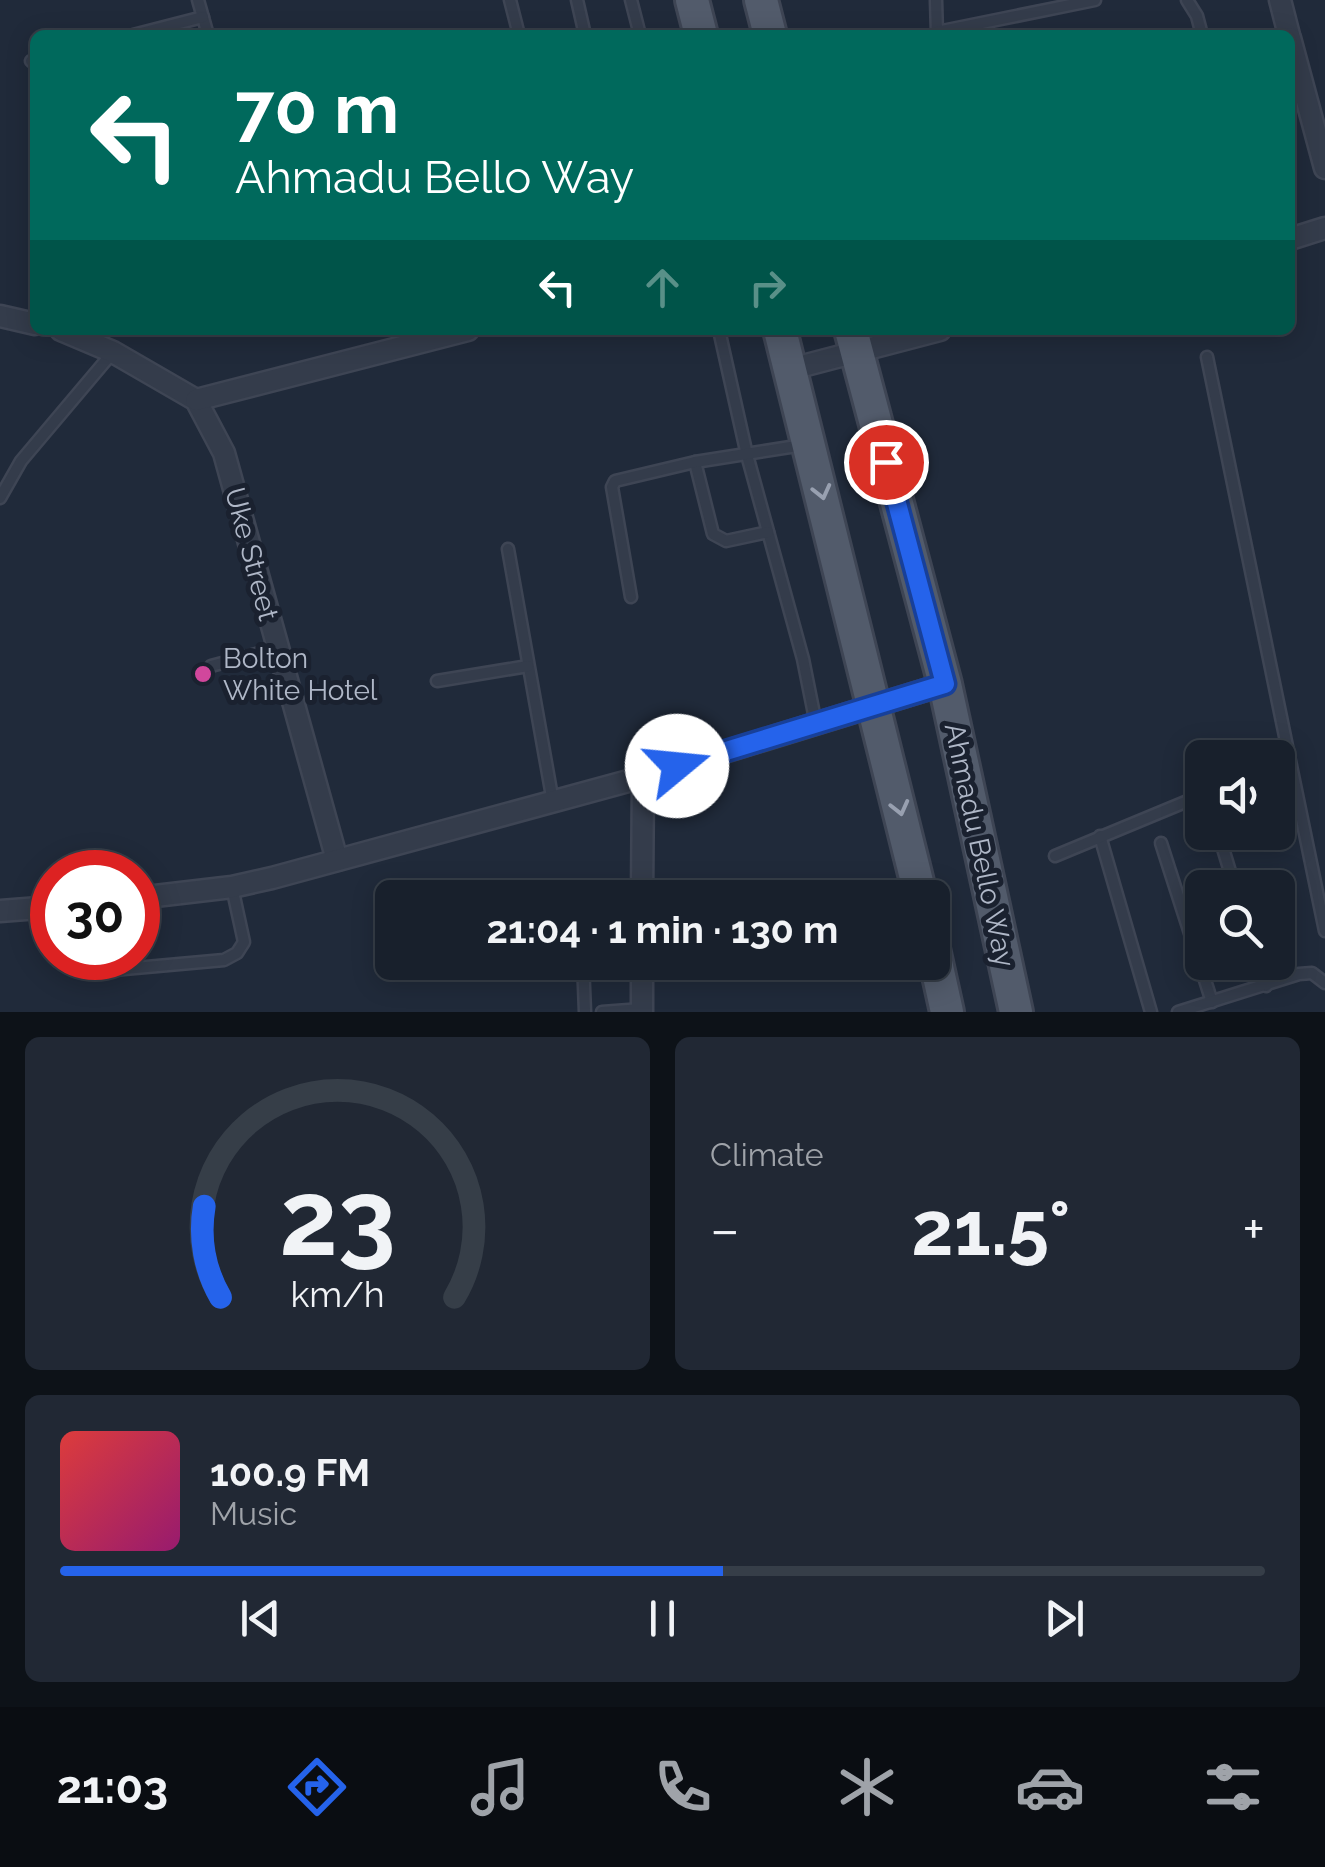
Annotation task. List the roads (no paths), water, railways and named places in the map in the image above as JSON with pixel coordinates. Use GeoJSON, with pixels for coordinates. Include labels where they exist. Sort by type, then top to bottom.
{"type":"FeatureCollection","features":[{"type":"Feature","properties":{"kind":"main road"},"geometry":{"type":"LineString","coordinates":[[692,0],[700,30]]}},
{"type":"Feature","properties":{"kind":"main road"},"geometry":{"type":"LineString","coordinates":[[761,0],[769,30]]}},
{"type":"Feature","properties":{"kind":"main road"},"geometry":{"type":"LineString","coordinates":[[781,335],[917,880]]}},
{"type":"Feature","properties":{"kind":"main road","name":"Ahmadu Bello Way"},"geometry":{"type":"LineString","coordinates":[[854,340],[945,684],[1016,1012]]}},
{"type":"Feature","properties":{"kind":"main road"},"geometry":{"type":"LineString","coordinates":[[940,980],[947,1012]]}},
{"type":"Feature","properties":{"kind":"street"},"geometry":{"type":"LineString","coordinates":[[1280,0],[1288,30]]}},
{"type":"Feature","properties":{"kind":"street"},"geometry":{"type":"LineString","coordinates":[[1295,55],[1325,168]]}},
{"type":"Feature","properties":{"kind":"street"},"geometry":{"type":"LineString","coordinates":[[1295,237],[1325,228]]}},
{"type":"Feature","properties":{"kind":"street"},"geometry":{"type":"LineString","coordinates":[[0,316],[30,323]]}},
{"type":"Feature","properties":{"kind":"street"},"geometry":{"type":"LineString","coordinates":[[73,335],[112,352],[196,400],[449,335]]}},
{"type":"Feature","properties":{"kind":"street"},"geometry":{"type":"LineString","coordinates":[[791,369],[854,340],[897,335]]}},
{"type":"Feature","properties":{"kind":"street","name":"Uke Street"},"geometry":{"type":"LineString","coordinates":[[196,400],[224,453],[337,860]]}},
{"type":"Feature","properties":{"kind":"street"},"geometry":{"type":"LineString","coordinates":[[160,895],[232,887],[553,802],[945,684]]}},
{"type":"Feature","properties":{"kind":"street"},"geometry":{"type":"LineString","coordinates":[[642,880],[643,777]]}},
{"type":"Feature","properties":{"kind":"street"},"geometry":{"type":"LineString","coordinates":[[0,910],[30,911]]}},
{"type":"Feature","properties":{"kind":"street"},"geometry":{"type":"LineString","coordinates":[[642,980],[642,1011]]}},
{"type":"Feature","properties":{"kind":"lane"},"geometry":{"type":"LineString","coordinates":[[198,0],[207,30]]}},
{"type":"Feature","properties":{"kind":"lane"},"geometry":{"type":"LineString","coordinates":[[510,0],[518,30]]}},
{"type":"Feature","properties":{"kind":"lane"},"geometry":{"type":"LineString","coordinates":[[576,0],[584,30]]}},
{"type":"Feature","properties":{"kind":"lane"},"geometry":{"type":"LineString","coordinates":[[631,0],[639,30]]}},
{"type":"Feature","properties":{"kind":"lane"},"geometry":{"type":"LineString","coordinates":[[936,0],[937,30]]}},
{"type":"Feature","properties":{"kind":"lane"},"geometry":{"type":"LineString","coordinates":[[951,30],[1095,0]]}},
{"type":"Feature","properties":{"kind":"lane"},"geometry":{"type":"LineString","coordinates":[[1187,0],[1201,30]]}},
{"type":"Feature","properties":{"kind":"lane"},"geometry":{"type":"LineString","coordinates":[[152,30],[203,17]]}},
{"type":"Feature","properties":{"kind":"lane"},"geometry":{"type":"LineString","coordinates":[[720,335],[816,724]]}},
{"type":"Feature","properties":{"kind":"lane"},"geometry":{"type":"LineString","coordinates":[[0,498],[21,461],[112,352]]}},
{"type":"Feature","properties":{"kind":"lane"},"geometry":{"type":"LineString","coordinates":[[1208,357],[1325,931]]}},
{"type":"Feature","properties":{"kind":"lane"},"geometry":{"type":"LineString","coordinates":[[631,597],[612,487],[616,482],[695,462],[810,444]]}},
{"type":"Feature","properties":{"kind":"lane"},"geometry":{"type":"LineString","coordinates":[[695,462],[713,534],[726,541],[768,532]]}},
{"type":"Feature","properties":{"kind":"lane"},"geometry":{"type":"LineString","coordinates":[[508,549],[553,802]]}},
{"type":"Feature","properties":{"kind":"lane"},"geometry":{"type":"LineString","coordinates":[[212,666],[278,648]]}},
{"type":"Feature","properties":{"kind":"lane"},"geometry":{"type":"LineString","coordinates":[[438,681],[528,666]]}},
{"type":"Feature","properties":{"kind":"lane"},"geometry":{"type":"LineString","coordinates":[[1055,856],[1185,802]]}},
{"type":"Feature","properties":{"kind":"lane"},"geometry":{"type":"LineString","coordinates":[[1100,836],[1151,1012]]}},
{"type":"Feature","properties":{"kind":"lane"},"geometry":{"type":"LineString","coordinates":[[1161,843],[1212,1002]]}},
{"type":"Feature","properties":{"kind":"lane"},"geometry":{"type":"LineString","coordinates":[[160,966],[224,960],[236,953],[244,942],[232,887]]}},
{"type":"Feature","properties":{"kind":"lane"},"geometry":{"type":"LineString","coordinates":[[1178,1012],[1299,974],[1312,974],[1324,982]]}},
{"type":"Feature","properties":{"kind":"lane"},"geometry":{"type":"LineString","coordinates":[[584,980],[585,1012]]}},
{"type":"Feature","properties":{"kind":"lane"},"geometry":{"type":"LineString","coordinates":[[1264,980],[1266,986]]}},
{"type":"Feature","properties":{"kind":"lane"},"geometry":{"type":"LineString","coordinates":[[602,1012],[642,1011]]}},
{"type":"Feature","properties":{"kind":"place","name":"Bolton White Hotel"},"geometry":{"type":"Point","coordinates":[203,674]}}]}
